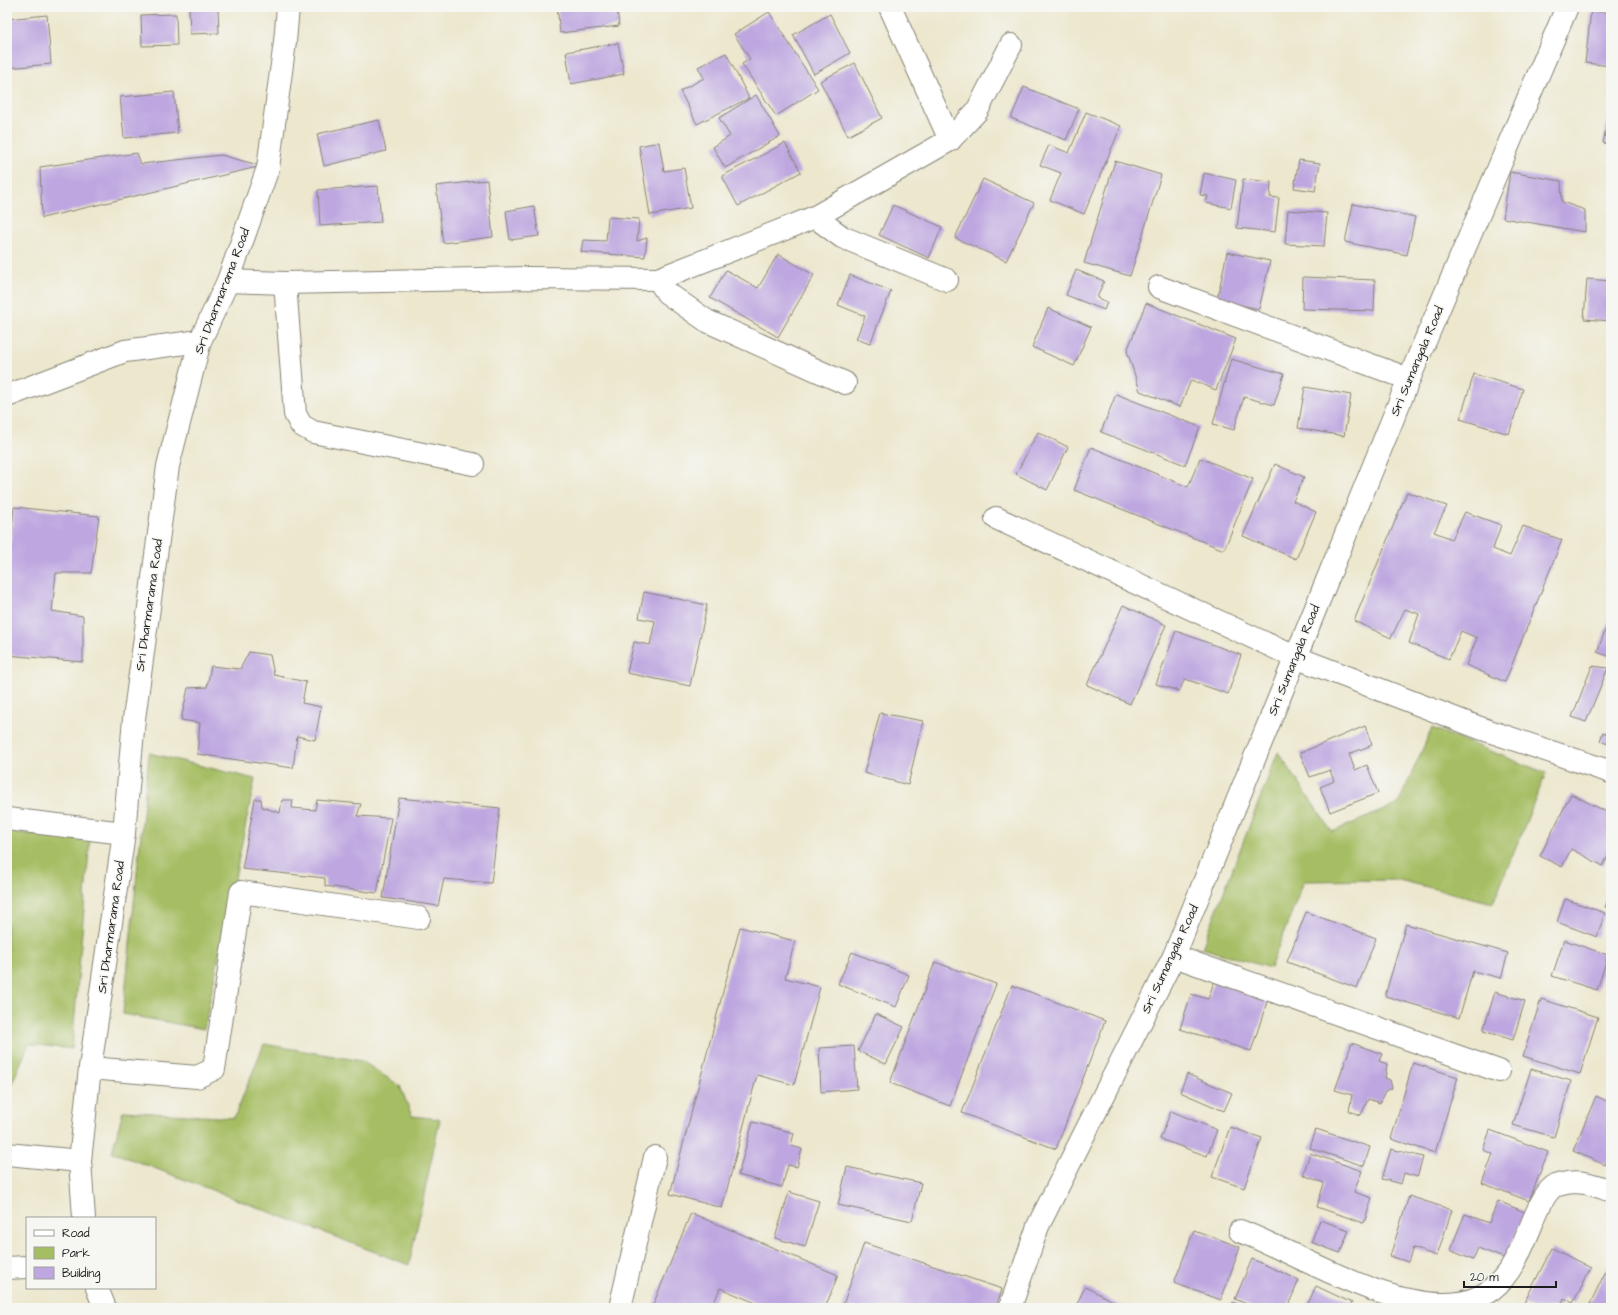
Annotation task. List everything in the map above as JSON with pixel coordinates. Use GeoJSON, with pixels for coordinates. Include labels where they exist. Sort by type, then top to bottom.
{"type":"FeatureCollection","features":[{"type":"Feature","properties":{"kind":"street","name":"Sri Dharmarama Road"},"geometry":{"type":"LineString","coordinates":[[84,1217],[80,1161],[90,1068],[124,833],[134,719],[168,466],[200,341],[228,281],[268,168],[285,42],[288,7]]}},
{"type":"Feature","properties":{"kind":"street"},"geometry":{"type":"LineString","coordinates":[[890,7],[950,140]]}},
{"type":"Feature","properties":{"kind":"street","name":"Sri Sumangala Road"},"geometry":{"type":"LineString","coordinates":[[1010,1308],[1038,1226],[1174,956],[1294,657],[1409,379],[1567,7]]}},
{"type":"Feature","properties":{"kind":"street"},"geometry":{"type":"LineString","coordinates":[[228,281],[285,283],[525,278],[658,279],[815,217],[950,140],[977,111],[1011,45]]}},
{"type":"Feature","properties":{"kind":"street"},"geometry":{"type":"LineString","coordinates":[[815,217],[842,237],[947,280]]}},
{"type":"Feature","properties":{"kind":"street"},"geometry":{"type":"LineString","coordinates":[[658,279],[667,293],[707,320],[845,383]]}},
{"type":"Feature","properties":{"kind":"street"},"geometry":{"type":"LineString","coordinates":[[285,283],[295,414],[301,425],[312,432],[473,464]]}},
{"type":"Feature","properties":{"kind":"street"},"geometry":{"type":"LineString","coordinates":[[1159,287],[1409,379]]}},
{"type":"Feature","properties":{"kind":"street"},"geometry":{"type":"LineString","coordinates":[[7,396],[125,351],[200,341]]}},
{"type":"Feature","properties":{"kind":"street"},"geometry":{"type":"LineString","coordinates":[[996,518],[1294,657],[1480,728],[1611,772]]}},
{"type":"Feature","properties":{"kind":"street"},"geometry":{"type":"LineString","coordinates":[[7,819],[124,833]]}},
{"type":"Feature","properties":{"kind":"street"},"geometry":{"type":"LineString","coordinates":[[90,1068],[197,1077],[214,1070],[241,892],[419,918]]}},
{"type":"Feature","properties":{"kind":"street"},"geometry":{"type":"LineString","coordinates":[[1174,956],[1499,1071]]}},
{"type":"Feature","properties":{"kind":"street"},"geometry":{"type":"LineString","coordinates":[[7,1154],[80,1161]]}},
{"type":"Feature","properties":{"kind":"street"},"geometry":{"type":"LineString","coordinates":[[620,1308],[655,1157]]}},
{"type":"Feature","properties":{"kind":"street"},"geometry":{"type":"LineString","coordinates":[[1240,1231],[1377,1292],[1407,1300],[1446,1304],[1469,1301],[1488,1293],[1503,1280],[1517,1260],[1539,1206],[1553,1186],[1571,1181],[1589,1182],[1611,1191]]}},
{"type":"Feature","properties":{"kind":"street"},"geometry":{"type":"LineString","coordinates":[[7,1268],[26,1268]]}},
{"type":"Feature","properties":{"kind":"street"},"geometry":{"type":"LineString","coordinates":[[97,1289],[105,1308]]}},
{"type":"Feature","properties":{"kind":"green space"},"geometry":{"type":"Polygon","coordinates":[[[1432,728],[1546,773],[1493,903],[1399,880],[1304,881],[1270,968],[1202,948],[1278,752],[1332,832],[1398,804],[1432,728]]]}},
{"type":"Feature","properties":{"kind":"green space"},"geometry":{"type":"Polygon","coordinates":[[[149,753],[255,779],[204,1029],[123,1014],[149,753]]]}},
{"type":"Feature","properties":{"kind":"green space"},"geometry":{"type":"Polygon","coordinates":[[[7,832],[90,838],[72,1049],[29,1044],[7,1095],[7,832]]]}},
{"type":"Feature","properties":{"kind":"green space"},"geometry":{"type":"Polygon","coordinates":[[[264,1044],[362,1061],[400,1086],[412,1116],[440,1119],[409,1265],[112,1152],[123,1111],[234,1118],[264,1044]]]}},
{"type":"Feature","properties":{"kind":"building"},"geometry":{"type":"Polygon","coordinates":[[[189,7],[218,7],[219,33],[190,34],[189,7]]]}},
{"type":"Feature","properties":{"kind":"building"},"geometry":{"type":"Polygon","coordinates":[[[557,7],[617,7],[619,26],[560,33],[557,7]]]}},
{"type":"Feature","properties":{"kind":"building"},"geometry":{"type":"Polygon","coordinates":[[[1591,11],[1611,13],[1611,66],[1585,63],[1591,11]]]}},
{"type":"Feature","properties":{"kind":"building"},"geometry":{"type":"Polygon","coordinates":[[[769,12],[818,89],[776,116],[742,64],[750,59],[734,34],[769,12]]]}},
{"type":"Feature","properties":{"kind":"building"},"geometry":{"type":"Polygon","coordinates":[[[176,14],[177,45],[142,46],[141,15],[176,14]]]}},
{"type":"Feature","properties":{"kind":"building"},"geometry":{"type":"Polygon","coordinates":[[[830,14],[850,53],[814,74],[793,35],[830,14]]]}},
{"type":"Feature","properties":{"kind":"building"},"geometry":{"type":"Polygon","coordinates":[[[47,15],[51,64],[7,68],[7,19],[47,15]]]}},
{"type":"Feature","properties":{"kind":"building"},"geometry":{"type":"Polygon","coordinates":[[[618,43],[624,74],[571,84],[566,52],[618,43]]]}},
{"type":"Feature","properties":{"kind":"building"},"geometry":{"type":"Polygon","coordinates":[[[726,53],[749,98],[697,124],[680,91],[704,78],[698,67],[726,53]]]}},
{"type":"Feature","properties":{"kind":"building"},"geometry":{"type":"Polygon","coordinates":[[[855,63],[882,118],[848,136],[820,81],[855,63]]]}},
{"type":"Feature","properties":{"kind":"building"},"geometry":{"type":"Polygon","coordinates":[[[1024,87],[1079,109],[1066,140],[1011,118],[1024,87]]]}},
{"type":"Feature","properties":{"kind":"building"},"geometry":{"type":"Polygon","coordinates":[[[174,92],[178,133],[124,138],[120,97],[174,92]]]}},
{"type":"Feature","properties":{"kind":"building"},"geometry":{"type":"Polygon","coordinates":[[[756,95],[780,136],[725,168],[713,147],[730,136],[719,118],[756,95]]]}},
{"type":"Feature","properties":{"kind":"building"},"geometry":{"type":"Polygon","coordinates":[[[1086,112],[1121,126],[1084,214],[1050,200],[1061,173],[1040,165],[1049,145],[1069,153],[1086,112]]]}},
{"type":"Feature","properties":{"kind":"building"},"geometry":{"type":"Polygon","coordinates":[[[1608,118],[1611,118],[1611,144],[1603,143],[1608,118]]]}},
{"type":"Feature","properties":{"kind":"building"},"geometry":{"type":"Polygon","coordinates":[[[379,120],[386,151],[324,166],[317,134],[379,120]]]}},
{"type":"Feature","properties":{"kind":"building"},"geometry":{"type":"Polygon","coordinates":[[[659,142],[664,171],[684,168],[691,208],[650,215],[639,146],[659,142]]]}},
{"type":"Feature","properties":{"kind":"building"},"geometry":{"type":"Polygon","coordinates":[[[785,143],[801,172],[738,206],[722,176],[785,143]]]}},
{"type":"Feature","properties":{"kind":"building"},"geometry":{"type":"Polygon","coordinates":[[[137,153],[141,164],[221,155],[262,166],[42,218],[40,167],[137,153]]]}},
{"type":"Feature","properties":{"kind":"building"},"geometry":{"type":"Polygon","coordinates":[[[1299,160],[1320,163],[1315,191],[1294,188],[1299,160]]]}},
{"type":"Feature","properties":{"kind":"building"},"geometry":{"type":"Polygon","coordinates":[[[1115,161],[1161,175],[1130,276],[1084,263],[1115,161]]]}},
{"type":"Feature","properties":{"kind":"building"},"geometry":{"type":"Polygon","coordinates":[[[1510,172],[1561,181],[1562,202],[1585,210],[1585,232],[1503,218],[1510,172]]]}},
{"type":"Feature","properties":{"kind":"building"},"geometry":{"type":"Polygon","coordinates":[[[1204,173],[1236,180],[1231,208],[1206,203],[1208,196],[1200,195],[1204,173]]]}},
{"type":"Feature","properties":{"kind":"building"},"geometry":{"type":"Polygon","coordinates":[[[983,179],[1034,203],[1006,261],[955,238],[983,179]]]}},
{"type":"Feature","properties":{"kind":"building"},"geometry":{"type":"Polygon","coordinates":[[[1243,179],[1271,182],[1270,197],[1279,198],[1275,232],[1237,228],[1243,179]]]}},
{"type":"Feature","properties":{"kind":"building"},"geometry":{"type":"Polygon","coordinates":[[[487,180],[493,237],[443,243],[436,186],[487,180]]]}},
{"type":"Feature","properties":{"kind":"building"},"geometry":{"type":"Polygon","coordinates":[[[378,186],[381,222],[320,226],[318,190],[378,186]]]}},
{"type":"Feature","properties":{"kind":"building"},"geometry":{"type":"Polygon","coordinates":[[[1353,204],[1415,217],[1407,255],[1345,242],[1353,204]]]}},
{"type":"Feature","properties":{"kind":"building"},"geometry":{"type":"Polygon","coordinates":[[[893,205],[942,227],[929,258],[879,235],[893,205]]]}},
{"type":"Feature","properties":{"kind":"building"},"geometry":{"type":"Polygon","coordinates":[[[534,206],[539,236],[510,240],[506,211],[534,206]]]}},
{"type":"Feature","properties":{"kind":"building"},"geometry":{"type":"Polygon","coordinates":[[[1288,210],[1327,213],[1324,246],[1285,244],[1288,210]]]}},
{"type":"Feature","properties":{"kind":"building"},"geometry":{"type":"Polygon","coordinates":[[[608,217],[639,219],[637,241],[647,238],[645,257],[581,252],[583,240],[606,241],[608,217]]]}},
{"type":"Feature","properties":{"kind":"building"},"geometry":{"type":"Polygon","coordinates":[[[1227,252],[1270,261],[1259,309],[1217,300],[1227,252]]]}},
{"type":"Feature","properties":{"kind":"building"},"geometry":{"type":"Polygon","coordinates":[[[778,254],[814,275],[778,337],[710,298],[726,270],[758,288],[778,254]]]}},
{"type":"Feature","properties":{"kind":"building"},"geometry":{"type":"Polygon","coordinates":[[[1076,270],[1104,281],[1097,298],[1107,302],[1104,310],[1066,295],[1076,270]]]}},
{"type":"Feature","properties":{"kind":"building"},"geometry":{"type":"Polygon","coordinates":[[[850,275],[891,291],[870,344],[856,339],[865,316],[838,305],[850,275]]]}},
{"type":"Feature","properties":{"kind":"building"},"geometry":{"type":"Polygon","coordinates":[[[1303,277],[1375,280],[1374,311],[1302,309],[1303,277]]]}},
{"type":"Feature","properties":{"kind":"building"},"geometry":{"type":"Polygon","coordinates":[[[1587,279],[1611,281],[1611,321],[1584,319],[1587,279]]]}},
{"type":"Feature","properties":{"kind":"building"},"geometry":{"type":"Polygon","coordinates":[[[1146,303],[1236,339],[1216,390],[1191,380],[1180,407],[1140,391],[1127,351],[1146,303]]]}},
{"type":"Feature","properties":{"kind":"building"},"geometry":{"type":"Polygon","coordinates":[[[1048,308],[1091,327],[1074,366],[1032,347],[1048,308]]]}},
{"type":"Feature","properties":{"kind":"building"},"geometry":{"type":"Polygon","coordinates":[[[1231,359],[1284,374],[1274,405],[1244,397],[1234,430],[1213,424],[1231,359]]]}},
{"type":"Feature","properties":{"kind":"building"},"geometry":{"type":"Polygon","coordinates":[[[1474,374],[1523,389],[1509,434],[1460,419],[1474,374]]]}},
{"type":"Feature","properties":{"kind":"building"},"geometry":{"type":"Polygon","coordinates":[[[1305,387],[1351,395],[1344,436],[1298,428],[1305,387]]]}},
{"type":"Feature","properties":{"kind":"building"},"geometry":{"type":"Polygon","coordinates":[[[1116,394],[1200,427],[1185,465],[1101,432],[1116,394]]]}},
{"type":"Feature","properties":{"kind":"building"},"geometry":{"type":"Polygon","coordinates":[[[1038,432],[1068,447],[1047,490],[1016,474],[1038,432]]]}},
{"type":"Feature","properties":{"kind":"building"},"geometry":{"type":"Polygon","coordinates":[[[1091,447],[1188,487],[1200,458],[1253,479],[1224,550],[1074,490],[1091,447]]]}},
{"type":"Feature","properties":{"kind":"building"},"geometry":{"type":"Polygon","coordinates":[[[1275,464],[1304,477],[1293,501],[1316,512],[1296,559],[1243,536],[1275,464]]]}},
{"type":"Feature","properties":{"kind":"building"},"geometry":{"type":"Polygon","coordinates":[[[1407,492],[1447,506],[1434,532],[1452,539],[1465,512],[1501,525],[1493,549],[1510,556],[1523,526],[1562,540],[1505,682],[1466,665],[1477,638],[1461,631],[1449,659],[1409,643],[1419,614],[1405,609],[1391,638],[1354,621],[1407,492]]]}},
{"type":"Feature","properties":{"kind":"building"},"geometry":{"type":"Polygon","coordinates":[[[14,507],[99,516],[91,573],[56,573],[52,611],[83,616],[83,662],[7,655],[7,579],[14,507]]]}},
{"type":"Feature","properties":{"kind":"building"},"geometry":{"type":"Polygon","coordinates":[[[644,592],[707,605],[690,686],[627,673],[634,642],[650,645],[655,621],[639,618],[644,592]]]}},
{"type":"Feature","properties":{"kind":"building"},"geometry":{"type":"Polygon","coordinates":[[[1123,605],[1166,625],[1130,704],[1087,685],[1123,605]]]}},
{"type":"Feature","properties":{"kind":"building"},"geometry":{"type":"Polygon","coordinates":[[[1611,615],[1611,657],[1597,652],[1611,615]]]}},
{"type":"Feature","properties":{"kind":"building"},"geometry":{"type":"Polygon","coordinates":[[[1176,631],[1241,655],[1228,694],[1185,679],[1179,691],[1156,684],[1176,631]]]}},
{"type":"Feature","properties":{"kind":"building"},"geometry":{"type":"Polygon","coordinates":[[[249,652],[270,655],[274,675],[306,682],[302,703],[321,707],[315,740],[297,736],[293,768],[197,754],[200,723],[181,720],[188,688],[207,687],[211,666],[240,669],[249,652]]]}},
{"type":"Feature","properties":{"kind":"building"},"geometry":{"type":"Polygon","coordinates":[[[1592,666],[1608,668],[1586,722],[1572,717],[1592,666]]]}},
{"type":"Feature","properties":{"kind":"building"},"geometry":{"type":"Polygon","coordinates":[[[880,713],[923,721],[908,785],[864,773],[880,713]]]}},
{"type":"Feature","properties":{"kind":"building"},"geometry":{"type":"Polygon","coordinates":[[[1365,726],[1372,745],[1349,754],[1355,770],[1367,765],[1378,793],[1330,812],[1320,787],[1334,781],[1330,770],[1310,777],[1300,753],[1365,726]]]}},
{"type":"Feature","properties":{"kind":"building"},"geometry":{"type":"Polygon","coordinates":[[[1603,732],[1611,736],[1611,745],[1600,741],[1603,732]]]}},
{"type":"Feature","properties":{"kind":"building"},"geometry":{"type":"Polygon","coordinates":[[[1571,794],[1611,814],[1611,849],[1603,866],[1571,849],[1562,867],[1540,856],[1571,794]]]}},
{"type":"Feature","properties":{"kind":"building"},"geometry":{"type":"Polygon","coordinates":[[[399,798],[500,808],[491,883],[444,879],[438,906],[383,898],[399,798]]]}},
{"type":"Feature","properties":{"kind":"building"},"geometry":{"type":"Polygon","coordinates":[[[255,799],[261,799],[262,807],[280,813],[282,800],[293,800],[292,808],[315,810],[317,800],[361,804],[357,816],[391,818],[377,893],[325,886],[325,878],[242,869],[255,799]]]}},
{"type":"Feature","properties":{"kind":"building"},"geometry":{"type":"Polygon","coordinates":[[[1611,892],[1611,909],[1605,907],[1611,892]]]}},
{"type":"Feature","properties":{"kind":"building"},"geometry":{"type":"Polygon","coordinates":[[[1565,899],[1605,913],[1597,937],[1557,922],[1565,899]]]}},
{"type":"Feature","properties":{"kind":"building"},"geometry":{"type":"Polygon","coordinates":[[[1306,912],[1376,938],[1357,988],[1287,962],[1306,912]]]}},
{"type":"Feature","properties":{"kind":"building"},"geometry":{"type":"Polygon","coordinates":[[[1406,924],[1508,953],[1501,978],[1473,971],[1459,1018],[1385,996],[1406,924]]]}},
{"type":"Feature","properties":{"kind":"building"},"geometry":{"type":"Polygon","coordinates":[[[740,927],[795,941],[785,978],[820,987],[794,1085],[757,1075],[722,1208],[670,1194],[740,927]]]}},
{"type":"Feature","properties":{"kind":"building"},"geometry":{"type":"Polygon","coordinates":[[[1564,940],[1608,955],[1597,990],[1552,976],[1564,940]]]}},
{"type":"Feature","properties":{"kind":"building"},"geometry":{"type":"Polygon","coordinates":[[[852,952],[909,975],[896,1007],[838,984],[852,952]]]}},
{"type":"Feature","properties":{"kind":"building"},"geometry":{"type":"Polygon","coordinates":[[[935,962],[996,984],[950,1106],[890,1083],[935,962]]]}},
{"type":"Feature","properties":{"kind":"building"},"geometry":{"type":"Polygon","coordinates":[[[1214,982],[1268,999],[1251,1051],[1180,1029],[1191,994],[1208,999],[1214,982]]]}},
{"type":"Feature","properties":{"kind":"building"},"geometry":{"type":"Polygon","coordinates":[[[1012,985],[1105,1021],[1056,1149],[962,1113],[1012,985]]]}},
{"type":"Feature","properties":{"kind":"building"},"geometry":{"type":"Polygon","coordinates":[[[1495,992],[1525,1001],[1513,1040],[1483,1031],[1495,992]]]}},
{"type":"Feature","properties":{"kind":"building"},"geometry":{"type":"Polygon","coordinates":[[[1541,999],[1598,1017],[1580,1074],[1523,1056],[1541,999]]]}},
{"type":"Feature","properties":{"kind":"building"},"geometry":{"type":"Polygon","coordinates":[[[876,1014],[904,1027],[886,1064],[858,1051],[876,1014]]]}},
{"type":"Feature","properties":{"kind":"building"},"geometry":{"type":"Polygon","coordinates":[[[1352,1043],[1382,1054],[1379,1061],[1387,1064],[1385,1078],[1390,1080],[1392,1088],[1386,1091],[1380,1103],[1368,1099],[1361,1115],[1349,1111],[1352,1095],[1335,1090],[1352,1043]]]}},
{"type":"Feature","properties":{"kind":"building"},"geometry":{"type":"Polygon","coordinates":[[[854,1046],[857,1089],[821,1092],[819,1048],[854,1046]]]}},
{"type":"Feature","properties":{"kind":"building"},"geometry":{"type":"Polygon","coordinates":[[[1413,1063],[1458,1077],[1435,1153],[1391,1139],[1413,1063]]]}},
{"type":"Feature","properties":{"kind":"building"},"geometry":{"type":"Polygon","coordinates":[[[1531,1069],[1571,1081],[1554,1137],[1513,1125],[1531,1069]]]}},
{"type":"Feature","properties":{"kind":"building"},"geometry":{"type":"Polygon","coordinates":[[[1187,1074],[1232,1093],[1224,1111],[1180,1092],[1187,1074]]]}},
{"type":"Feature","properties":{"kind":"building"},"geometry":{"type":"Polygon","coordinates":[[[1596,1096],[1611,1103],[1611,1150],[1605,1165],[1573,1151],[1596,1096]]]}},
{"type":"Feature","properties":{"kind":"building"},"geometry":{"type":"Polygon","coordinates":[[[1171,1111],[1217,1130],[1207,1156],[1160,1139],[1171,1111]]]}},
{"type":"Feature","properties":{"kind":"building"},"geometry":{"type":"Polygon","coordinates":[[[753,1122],[794,1133],[791,1146],[802,1149],[797,1167],[788,1165],[782,1187],[738,1175],[753,1122]]]}},
{"type":"Feature","properties":{"kind":"building"},"geometry":{"type":"Polygon","coordinates":[[[1230,1127],[1262,1138],[1244,1188],[1212,1177],[1230,1127]]]}},
{"type":"Feature","properties":{"kind":"building"},"geometry":{"type":"Polygon","coordinates":[[[1316,1129],[1370,1147],[1364,1166],[1310,1148],[1316,1129]]]}},
{"type":"Feature","properties":{"kind":"building"},"geometry":{"type":"Polygon","coordinates":[[[1490,1130],[1548,1152],[1529,1201],[1482,1183],[1493,1154],[1483,1150],[1490,1130]]]}},
{"type":"Feature","properties":{"kind":"building"},"geometry":{"type":"Polygon","coordinates":[[[1391,1149],[1423,1157],[1417,1177],[1404,1173],[1401,1184],[1382,1179],[1391,1149]]]}},
{"type":"Feature","properties":{"kind":"building"},"geometry":{"type":"Polygon","coordinates":[[[1310,1153],[1362,1171],[1354,1192],[1372,1198],[1364,1223],[1317,1207],[1324,1183],[1303,1175],[1310,1153]]]}},
{"type":"Feature","properties":{"kind":"building"},"geometry":{"type":"Polygon","coordinates":[[[847,1167],[921,1183],[912,1221],[838,1205],[847,1167]]]}},
{"type":"Feature","properties":{"kind":"building"},"geometry":{"type":"Polygon","coordinates":[[[789,1192],[819,1201],[805,1247],[775,1238],[789,1192]]]}},
{"type":"Feature","properties":{"kind":"building"},"geometry":{"type":"Polygon","coordinates":[[[1409,1196],[1452,1210],[1437,1256],[1413,1248],[1408,1262],[1390,1256],[1409,1196]]]}},
{"type":"Feature","properties":{"kind":"building"},"geometry":{"type":"Polygon","coordinates":[[[1498,1201],[1525,1212],[1506,1259],[1478,1248],[1473,1260],[1450,1250],[1465,1214],[1489,1223],[1498,1201]]]}},
{"type":"Feature","properties":{"kind":"building"},"geometry":{"type":"Polygon","coordinates":[[[691,1213],[838,1275],[825,1308],[768,1308],[720,1288],[712,1308],[660,1308],[653,1305],[691,1213]]]}},
{"type":"Feature","properties":{"kind":"building"},"geometry":{"type":"Polygon","coordinates":[[[1320,1220],[1349,1230],[1340,1253],[1311,1242],[1320,1220]]]}},
{"type":"Feature","properties":{"kind":"building"},"geometry":{"type":"Polygon","coordinates":[[[1194,1230],[1240,1247],[1221,1300],[1174,1283],[1194,1230]]]}},
{"type":"Feature","properties":{"kind":"building"},"geometry":{"type":"Polygon","coordinates":[[[864,1243],[1002,1289],[996,1308],[842,1308],[864,1243]]]}},
{"type":"Feature","properties":{"kind":"building"},"geometry":{"type":"Polygon","coordinates":[[[1552,1248],[1591,1268],[1573,1303],[1564,1298],[1560,1308],[1533,1308],[1524,1303],[1552,1248]]]}},
{"type":"Feature","properties":{"kind":"building"},"geometry":{"type":"Polygon","coordinates":[[[1252,1259],[1299,1280],[1287,1308],[1256,1308],[1235,1299],[1252,1259]]]}},
{"type":"Feature","properties":{"kind":"building"},"geometry":{"type":"Polygon","coordinates":[[[1611,1260],[1611,1308],[1588,1308],[1611,1260]]]}},
{"type":"Feature","properties":{"kind":"building"},"geometry":{"type":"Polygon","coordinates":[[[1316,1286],[1352,1303],[1349,1308],[1306,1308],[1316,1286]]]}},
{"type":"Feature","properties":{"kind":"building"},"geometry":{"type":"Polygon","coordinates":[[[1085,1287],[1127,1308],[1075,1308],[1085,1287]]]}},
{"type":"Feature","properties":{"kind":"building"},"geometry":{"type":"Polygon","coordinates":[[[1233,1302],[1245,1308],[1231,1308],[1233,1302]]]}}]}
